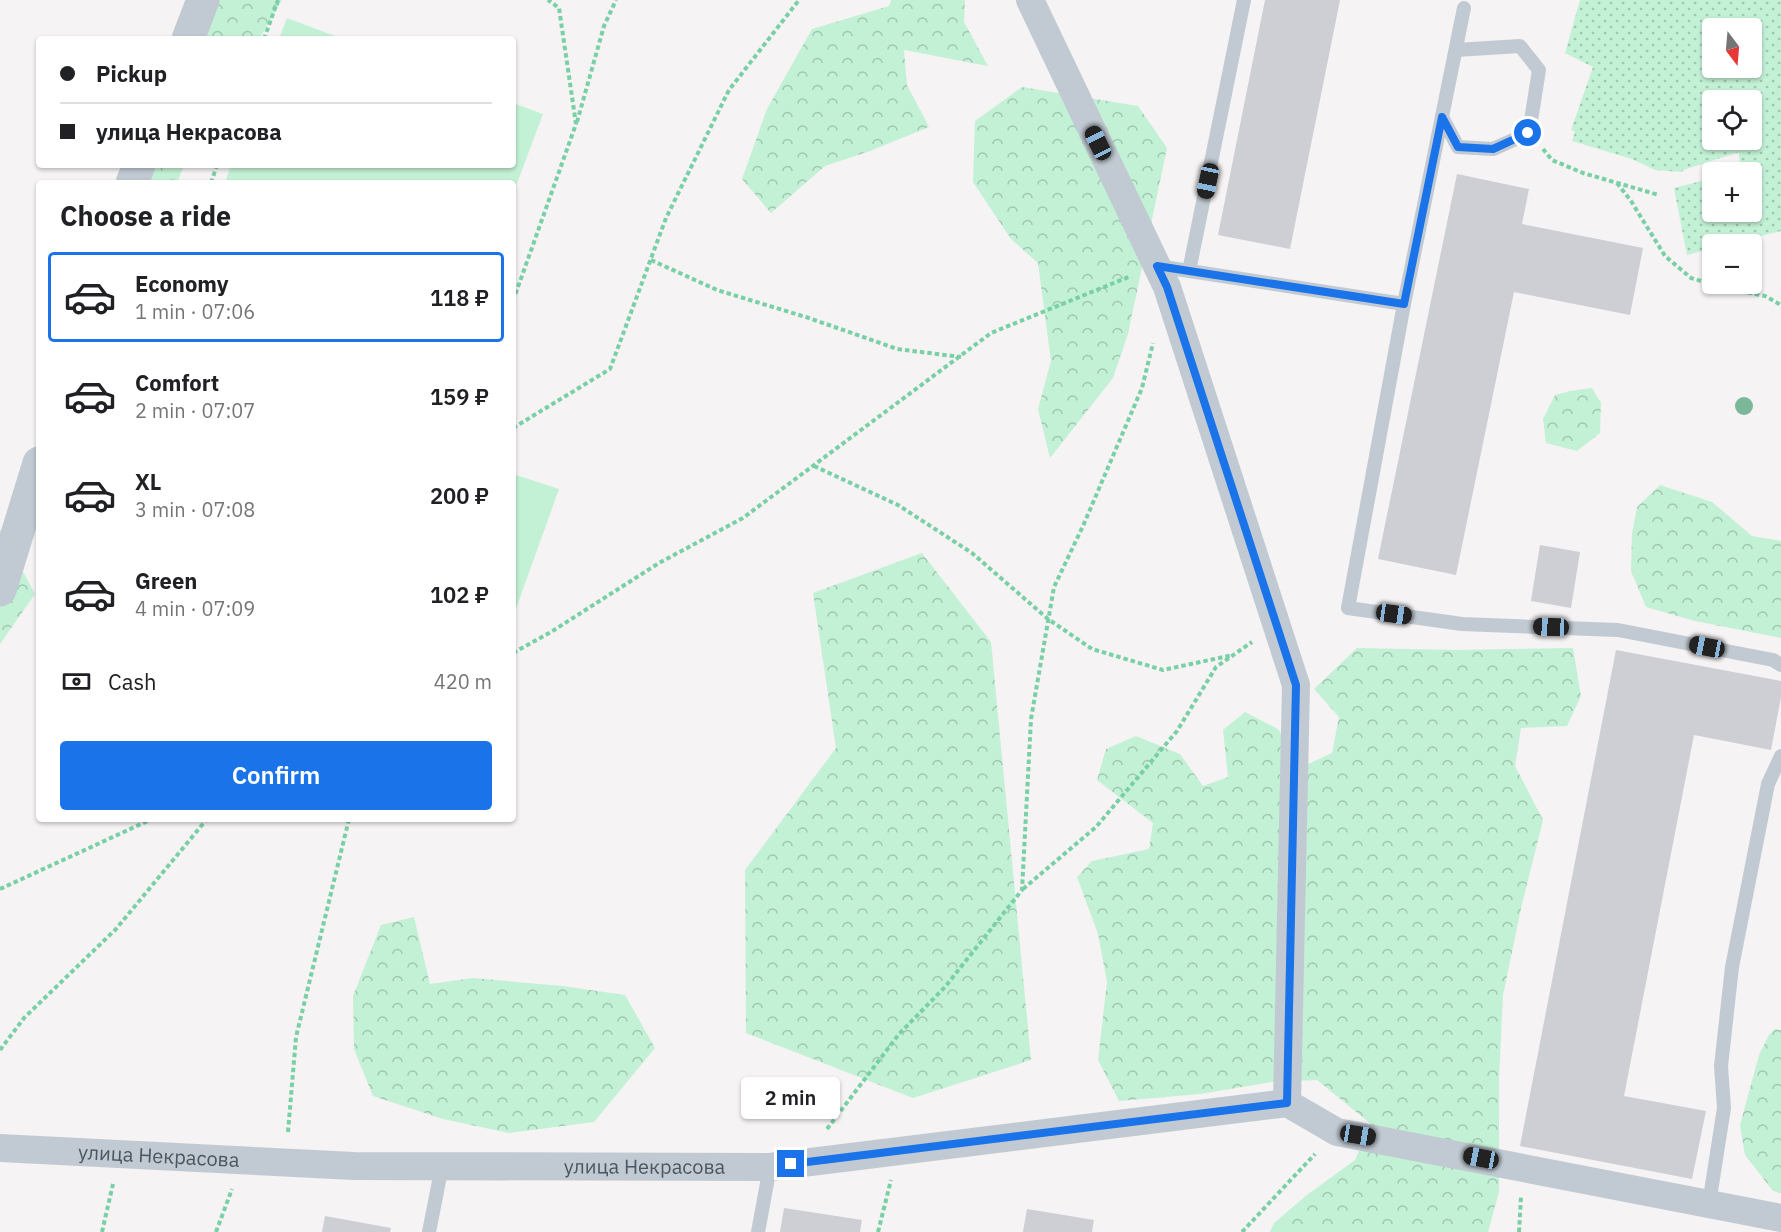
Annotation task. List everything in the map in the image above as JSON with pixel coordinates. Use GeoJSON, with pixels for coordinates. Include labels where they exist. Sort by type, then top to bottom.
{"type":"FeatureCollection","features":[{"type":"Feature","properties":{"kind":"street"},"geometry":{"type":"LineString","coordinates":[[189,36],[203,0]]}},
{"type":"Feature","properties":{"kind":"street"},"geometry":{"type":"LineString","coordinates":[[1030,0],[1171,275],[1296,685],[1287,1103],[1337,1132],[1399,1142],[1781,1218]]}},
{"type":"Feature","properties":{"kind":"street"},"geometry":{"type":"LineString","coordinates":[[0,590],[36,473]]}},
{"type":"Feature","properties":{"kind":"street","name":"улица Некрасова"},"geometry":{"type":"LineString","coordinates":[[0,1148],[354,1166],[770,1167],[1287,1103]]}},
{"type":"Feature","properties":{"kind":"lane"},"geometry":{"type":"LineString","coordinates":[[1244,0],[1171,275],[1404,304]]}},
{"type":"Feature","properties":{"kind":"lane"},"geometry":{"type":"LineString","coordinates":[[1464,8],[1404,304],[1348,608],[1462,624],[1618,630],[1773,660],[1781,665]]}},
{"type":"Feature","properties":{"kind":"lane"},"geometry":{"type":"LineString","coordinates":[[1442,117],[1458,147],[1493,149],[1528,133],[1539,70],[1521,46],[1455,50]]}},
{"type":"Feature","properties":{"kind":"lane"},"geometry":{"type":"LineString","coordinates":[[1709,1204],[1724,1108],[1721,1066],[1732,967],[1768,784],[1781,756]]}},
{"type":"Feature","properties":{"kind":"lane"},"geometry":{"type":"LineString","coordinates":[[429,1232],[442,1166]]}},
{"type":"Feature","properties":{"kind":"lane"},"geometry":{"type":"LineString","coordinates":[[758,1232],[770,1167]]}},
{"type":"Feature","properties":{"kind":"path"},"geometry":{"type":"LineString","coordinates":[[265,36],[278,0]]}},
{"type":"Feature","properties":{"kind":"path"},"geometry":{"type":"LineString","coordinates":[[548,0],[559,8],[576,124]]}},
{"type":"Feature","properties":{"kind":"path"},"geometry":{"type":"LineString","coordinates":[[516,294],[576,124],[604,26],[616,0]]}},
{"type":"Feature","properties":{"kind":"path"},"geometry":{"type":"LineString","coordinates":[[516,426],[610,369],[666,218],[729,90],[799,0]]}},
{"type":"Feature","properties":{"kind":"path"},"geometry":{"type":"LineString","coordinates":[[1528,133],[1552,160],[1583,173],[1659,195]]}},
{"type":"Feature","properties":{"kind":"path"},"geometry":{"type":"LineString","coordinates":[[1617,183],[1665,256],[1691,278],[1765,296],[1781,305]]}},
{"type":"Feature","properties":{"kind":"path"},"geometry":{"type":"LineString","coordinates":[[651,260],[717,290],[809,318],[897,349],[961,357]]}},
{"type":"Feature","properties":{"kind":"path"},"geometry":{"type":"LineString","coordinates":[[516,650],[551,632],[660,563],[743,518],[991,333],[1171,275]]}},
{"type":"Feature","properties":{"kind":"path"},"geometry":{"type":"LineString","coordinates":[[1022,890],[1031,719],[1054,588],[1142,388],[1171,275]]}},
{"type":"Feature","properties":{"kind":"path"},"geometry":{"type":"LineString","coordinates":[[814,466],[898,505],[954,541],[972,553],[1048,619],[1092,649],[1163,670],[1233,655]]}},
{"type":"Feature","properties":{"kind":"path"},"geometry":{"type":"LineString","coordinates":[[824,1133],[899,1034],[945,987],[1022,890],[1096,827],[1177,731],[1216,667],[1276,625]]}},
{"type":"Feature","properties":{"kind":"path"},"geometry":{"type":"LineString","coordinates":[[0,889],[145,822]]}},
{"type":"Feature","properties":{"kind":"path"},"geometry":{"type":"LineString","coordinates":[[0,1050],[24,1018],[116,929],[205,822]]}},
{"type":"Feature","properties":{"kind":"path"},"geometry":{"type":"LineString","coordinates":[[286,1162],[296,1037],[348,822]]}},
{"type":"Feature","properties":{"kind":"path"},"geometry":{"type":"LineString","coordinates":[[1242,1232],[1337,1132]]}},
{"type":"Feature","properties":{"kind":"path"},"geometry":{"type":"LineString","coordinates":[[878,1232],[898,1151]]}},
{"type":"Feature","properties":{"kind":"path"},"geometry":{"type":"LineString","coordinates":[[102,1232],[120,1154]]}},
{"type":"Feature","properties":{"kind":"path"},"geometry":{"type":"LineString","coordinates":[[216,1232],[243,1160]]}},
{"type":"Feature","properties":{"kind":"green space"},"geometry":{"type":"Polygon","coordinates":[[[219,0],[282,0],[261,36],[202,36],[219,0]]]}},
{"type":"Feature","properties":{"kind":"green space"},"geometry":{"type":"Polygon","coordinates":[[[891,0],[965,0],[964,22],[988,66],[904,50],[907,85],[929,127],[825,166],[771,213],[742,179],[767,109],[812,29],[889,6],[891,0]]]}},
{"type":"Feature","properties":{"kind":"green space"},"geometry":{"type":"Polygon","coordinates":[[[1580,0],[1781,0],[1781,231],[1762,236],[1702,234],[1702,251],[1687,255],[1674,188],[1702,181],[1702,222],[1762,222],[1762,162],[1740,162],[1739,152],[1702,162],[1682,172],[1655,170],[1632,159],[1572,141],[1575,132],[1571,130],[1593,67],[1565,53],[1580,0]]]}},
{"type":"Feature","properties":{"kind":"green space"},"geometry":{"type":"Polygon","coordinates":[[[287,18],[335,36],[280,36],[287,18]]]}},
{"type":"Feature","properties":{"kind":"green space"},"geometry":{"type":"Polygon","coordinates":[[[1022,87],[1138,106],[1167,148],[1128,334],[1113,378],[1050,458],[1038,409],[1051,361],[1038,263],[1011,239],[973,182],[975,121],[1022,87]]]}},
{"type":"Feature","properties":{"kind":"green space"},"geometry":{"type":"Polygon","coordinates":[[[516,104],[543,114],[516,186],[516,180],[226,180],[230,168],[516,168],[516,104]]]}},
{"type":"Feature","properties":{"kind":"green space"},"geometry":{"type":"Polygon","coordinates":[[[150,168],[183,168],[178,180],[144,180],[150,168]]]}},
{"type":"Feature","properties":{"kind":"green space"},"geometry":{"type":"Polygon","coordinates":[[[1592,388],[1601,403],[1600,433],[1577,451],[1546,443],[1543,419],[1555,395],[1592,388]]]}},
{"type":"Feature","properties":{"kind":"green space"},"geometry":{"type":"Polygon","coordinates":[[[516,475],[559,489],[516,609],[516,475]]]}},
{"type":"Feature","properties":{"kind":"green space"},"geometry":{"type":"Polygon","coordinates":[[[1660,485],[1712,502],[1752,536],[1781,541],[1781,638],[1695,621],[1646,607],[1631,571],[1632,534],[1637,507],[1660,485]]]}},
{"type":"Feature","properties":{"kind":"green space"},"geometry":{"type":"Polygon","coordinates":[[[0,529],[35,594],[0,644],[0,529]]]}},
{"type":"Feature","properties":{"kind":"green space"},"geometry":{"type":"Polygon","coordinates":[[[922,553],[991,642],[1031,1060],[913,1098],[746,1033],[745,870],[836,748],[813,593],[922,553]]]}},
{"type":"Feature","properties":{"kind":"green space"},"geometry":{"type":"Polygon","coordinates":[[[1357,648],[1455,650],[1573,648],[1581,696],[1567,726],[1521,728],[1515,766],[1543,820],[1503,995],[1499,1079],[1499,1192],[1488,1232],[1270,1232],[1274,1223],[1307,1195],[1355,1160],[1371,1124],[1317,1080],[1272,1082],[1200,1094],[1119,1101],[1098,1060],[1107,982],[1098,934],[1077,877],[1092,861],[1149,849],[1153,823],[1097,780],[1106,749],[1136,736],[1180,754],[1203,786],[1228,777],[1223,730],[1245,712],[1278,729],[1302,767],[1332,753],[1339,717],[1314,689],[1357,648]]]}},
{"type":"Feature","properties":{"kind":"green space"},"geometry":{"type":"Polygon","coordinates":[[[414,917],[430,984],[473,978],[562,986],[625,995],[655,1048],[594,1122],[509,1133],[443,1119],[373,1096],[354,1049],[353,996],[381,925],[414,917]]]}},
{"type":"Feature","properties":{"kind":"green space"},"geometry":{"type":"Polygon","coordinates":[[[1775,1029],[1781,1030],[1781,1193],[1773,1191],[1745,1155],[1740,1125],[1759,1055],[1769,1035],[1775,1029]]]}},
{"type":"Feature","properties":{"kind":"building"},"geometry":{"type":"Polygon","coordinates":[[[1265,0],[1340,0],[1290,249],[1218,235],[1265,0]]]}},
{"type":"Feature","properties":{"kind":"building"},"geometry":{"type":"Polygon","coordinates":[[[1457,174],[1529,189],[1522,224],[1643,248],[1630,315],[1514,292],[1456,575],[1378,559],[1457,174]]]}},
{"type":"Feature","properties":{"kind":"building"},"geometry":{"type":"Polygon","coordinates":[[[1540,545],[1580,552],[1571,608],[1531,601],[1540,545]]]}},
{"type":"Feature","properties":{"kind":"building"},"geometry":{"type":"Polygon","coordinates":[[[1616,650],[1781,681],[1781,697],[1771,750],[1694,735],[1624,1096],[1706,1111],[1692,1179],[1520,1146],[1616,650]]]}},
{"type":"Feature","properties":{"kind":"building"},"geometry":{"type":"Polygon","coordinates":[[[784,1208],[862,1220],[860,1232],[780,1232],[784,1208]]]}},
{"type":"Feature","properties":{"kind":"building"},"geometry":{"type":"Polygon","coordinates":[[[1027,1209],[1094,1220],[1092,1232],[1023,1232],[1027,1209]]]}},
{"type":"Feature","properties":{"kind":"building"},"geometry":{"type":"Polygon","coordinates":[[[325,1216],[391,1228],[390,1232],[322,1232],[325,1216]]]}},
{"type":"Feature","properties":{"kind":"route"},"geometry":{"type":"LineString","coordinates":[[791,1164],[1287,1103],[1296,685],[1167,287],[1157,266],[1404,304],[1442,117],[1458,147],[1493,149],[1528,133]]}}]}
